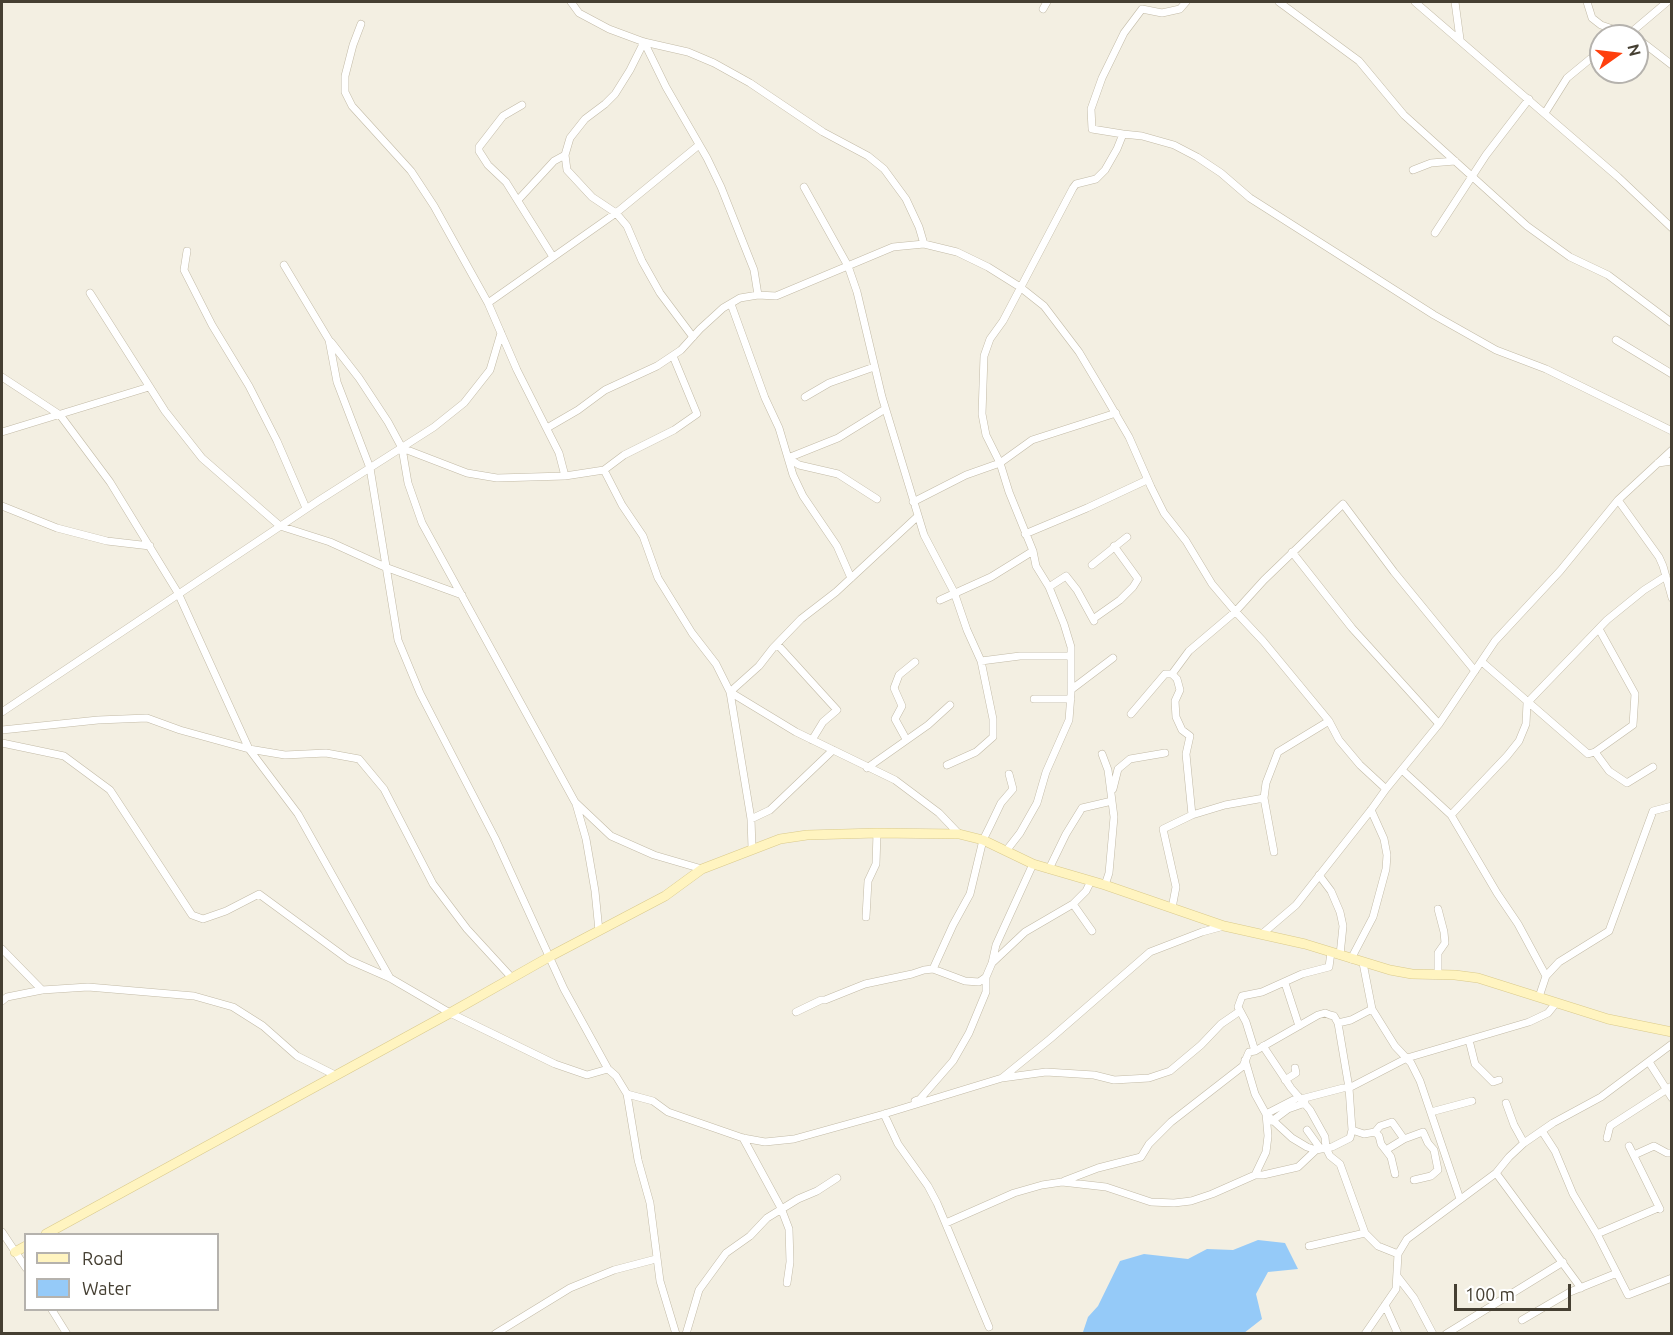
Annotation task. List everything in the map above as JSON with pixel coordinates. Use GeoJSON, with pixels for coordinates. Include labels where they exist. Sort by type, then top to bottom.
{"type":"FeatureCollection","features":[{"type":"Feature","properties":{"kind":"main road"},"geometry":{"type":"LineString","coordinates":[[48,1233],[549,957],[665,896],[702,869],[752,848],[780,839],[807,835],[959,834],[983,840],[1033,864],[1104,885],[1224,926],[1412,974],[1478,978],[1608,1019],[1671,1032]]}},
{"type":"Feature","properties":{"kind":"main road"},"geometry":{"type":"LineString","coordinates":[[15,1252],[24,1247]]}},
{"type":"Feature","properties":{"kind":"street"},"geometry":{"type":"LineString","coordinates":[[571,2],[579,14],[609,29],[644,42],[688,52],[714,63],[750,83],[823,132],[868,156],[885,169],[906,199],[924,244]]}},
{"type":"Feature","properties":{"kind":"street"},"geometry":{"type":"LineString","coordinates":[[1043,9],[1047,2]]}},
{"type":"Feature","properties":{"kind":"street"},"geometry":{"type":"LineString","coordinates":[[1186,2],[1180,9],[1162,13],[1144,5],[1124,33],[1102,78],[1091,109],[1092,129],[1142,136],[1174,146],[1221,173],[1250,198],[1434,315],[1496,350],[1546,369],[1671,431]]}},
{"type":"Feature","properties":{"kind":"street"},"geometry":{"type":"LineString","coordinates":[[1279,2],[1359,61],[1404,115],[1545,239],[1575,260],[1608,275],[1671,323]]}},
{"type":"Feature","properties":{"kind":"street"},"geometry":{"type":"LineString","coordinates":[[1416,2],[1545,112],[1671,228]]}},
{"type":"Feature","properties":{"kind":"street"},"geometry":{"type":"LineString","coordinates":[[1455,2],[1460,39]]}},
{"type":"Feature","properties":{"kind":"street"},"geometry":{"type":"LineString","coordinates":[[1587,2],[1593,18],[1600,24]]}},
{"type":"Feature","properties":{"kind":"street"},"geometry":{"type":"LineString","coordinates":[[1642,24],[1667,2]]}},
{"type":"Feature","properties":{"kind":"street"},"geometry":{"type":"LineString","coordinates":[[361,24],[345,76],[345,92],[352,106],[411,171],[434,206],[488,303],[517,370],[559,453],[565,476]]}},
{"type":"Feature","properties":{"kind":"street"},"geometry":{"type":"LineString","coordinates":[[644,42],[721,187],[754,270],[758,295]]}},
{"type":"Feature","properties":{"kind":"street"},"geometry":{"type":"LineString","coordinates":[[644,42],[615,94],[585,119],[570,138],[566,155],[567,170],[582,188],[616,213],[627,226],[642,261],[660,293],[693,337]]}},
{"type":"Feature","properties":{"kind":"street"},"geometry":{"type":"LineString","coordinates":[[1649,48],[1671,65]]}},
{"type":"Feature","properties":{"kind":"street"},"geometry":{"type":"LineString","coordinates":[[1545,112],[1567,78],[1589,60]]}},
{"type":"Feature","properties":{"kind":"street"},"geometry":{"type":"LineString","coordinates":[[1436,233],[1497,139],[1529,99]]}},
{"type":"Feature","properties":{"kind":"street"},"geometry":{"type":"LineString","coordinates":[[522,105],[503,116],[479,151],[488,165],[506,182],[519,199],[553,257]]}},
{"type":"Feature","properties":{"kind":"street"},"geometry":{"type":"LineString","coordinates":[[1006,851],[1020,833],[1037,803],[1046,772],[1069,720],[1072,689],[1071,647],[1049,587],[1036,566],[1033,551],[1000,463],[986,435],[982,414],[984,356],[990,339],[1003,321],[1073,188],[1076,184],[1096,179],[1105,170],[1123,134]]}},
{"type":"Feature","properties":{"kind":"street"},"geometry":{"type":"LineString","coordinates":[[488,303],[616,213],[699,145]]}},
{"type":"Feature","properties":{"kind":"street"},"geometry":{"type":"LineString","coordinates":[[519,199],[554,161],[566,155]]}},
{"type":"Feature","properties":{"kind":"street"},"geometry":{"type":"LineString","coordinates":[[1413,170],[1431,163],[1455,161]]}},
{"type":"Feature","properties":{"kind":"street"},"geometry":{"type":"LineString","coordinates":[[804,187],[848,266],[857,292],[885,409],[924,535],[954,592],[981,661],[993,719],[993,737],[976,752],[947,765]]}},
{"type":"Feature","properties":{"kind":"street"},"geometry":{"type":"LineString","coordinates":[[547,428],[578,410],[605,390],[673,356],[723,308],[740,298],[758,295],[776,296],[893,248],[924,244],[957,252],[988,267],[1020,287],[1044,306],[1078,352],[1116,413],[1130,438],[1147,480],[1164,513],[1186,541],[1212,584],[1329,721],[1340,740],[1360,765],[1386,789]]}},
{"type":"Feature","properties":{"kind":"street"},"geometry":{"type":"LineString","coordinates":[[187,251],[184,270],[212,325],[254,395],[306,508]]}},
{"type":"Feature","properties":{"kind":"street"},"geometry":{"type":"LineString","coordinates":[[284,265],[329,340],[359,378],[388,422],[402,448],[408,483],[422,523],[575,802],[586,839],[599,931]]}},
{"type":"Feature","properties":{"kind":"street"},"geometry":{"type":"LineString","coordinates":[[90,293],[149,387],[202,458],[280,526],[330,542],[385,567],[462,595]]}},
{"type":"Feature","properties":{"kind":"street"},"geometry":{"type":"LineString","coordinates":[[731,304],[793,475],[803,496],[837,546],[851,578]]}},
{"type":"Feature","properties":{"kind":"street"},"geometry":{"type":"LineString","coordinates":[[2,712],[306,508],[434,427],[464,403],[490,370],[501,333]]}},
{"type":"Feature","properties":{"kind":"street"},"geometry":{"type":"LineString","coordinates":[[329,340],[337,382],[370,468],[398,640],[420,693],[495,838],[549,957],[608,1069],[616,1076],[627,1094],[639,1160],[650,1203],[660,1281],[676,1334]]}},
{"type":"Feature","properties":{"kind":"street"},"geometry":{"type":"LineString","coordinates":[[1616,340],[1671,375]]}},
{"type":"Feature","properties":{"kind":"street"},"geometry":{"type":"LineString","coordinates":[[402,448],[467,473],[496,478],[565,476],[604,470],[624,455],[674,430],[697,414],[673,356]]}},
{"type":"Feature","properties":{"kind":"street"},"geometry":{"type":"LineString","coordinates":[[804,397],[829,383],[874,367]]}},
{"type":"Feature","properties":{"kind":"street"},"geometry":{"type":"LineString","coordinates":[[2,377],[60,415],[111,482],[178,593],[249,749],[298,814],[390,978]]}},
{"type":"Feature","properties":{"kind":"street"},"geometry":{"type":"LineString","coordinates":[[2,432],[149,387]]}},
{"type":"Feature","properties":{"kind":"street"},"geometry":{"type":"LineString","coordinates":[[788,458],[838,438],[885,409]]}},
{"type":"Feature","properties":{"kind":"street"},"geometry":{"type":"LineString","coordinates":[[913,502],[966,475],[1000,463],[1032,440],[1116,413]]}},
{"type":"Feature","properties":{"kind":"street"},"geometry":{"type":"LineString","coordinates":[[1262,934],[1296,905],[1439,724],[1495,641],[1560,571],[1618,500],[1671,450]]}},
{"type":"Feature","properties":{"kind":"street"},"geometry":{"type":"LineString","coordinates":[[788,458],[799,465],[838,474],[877,498]]}},
{"type":"Feature","properties":{"kind":"street"},"geometry":{"type":"LineString","coordinates":[[1655,464],[1666,460],[1671,461]]}},
{"type":"Feature","properties":{"kind":"street"},"geometry":{"type":"LineString","coordinates":[[604,470],[622,505],[643,536],[658,578],[716,664],[730,692],[751,819],[752,848]]}},
{"type":"Feature","properties":{"kind":"street"},"geometry":{"type":"LineString","coordinates":[[1025,534],[1147,480]]}},
{"type":"Feature","properties":{"kind":"street"},"geometry":{"type":"LineString","coordinates":[[1618,500],[1659,557],[1671,598]]}},
{"type":"Feature","properties":{"kind":"street"},"geometry":{"type":"LineString","coordinates":[[1172,674],[1189,651],[1236,612],[1292,552],[1343,504],[1394,572],[1475,672]]}},
{"type":"Feature","properties":{"kind":"street"},"geometry":{"type":"LineString","coordinates":[[2,506],[57,528],[107,541],[150,546]]}},
{"type":"Feature","properties":{"kind":"street"},"geometry":{"type":"LineString","coordinates":[[730,692],[759,666],[801,619],[851,578],[918,516]]}},
{"type":"Feature","properties":{"kind":"street"},"geometry":{"type":"LineString","coordinates":[[1092,565],[1127,537]]}},
{"type":"Feature","properties":{"kind":"street"},"geometry":{"type":"LineString","coordinates":[[1049,587],[1066,576],[1094,620],[1120,600],[1138,579],[1114,546]]}},
{"type":"Feature","properties":{"kind":"street"},"geometry":{"type":"LineString","coordinates":[[940,600],[991,577],[1033,551]]}},
{"type":"Feature","properties":{"kind":"street"},"geometry":{"type":"LineString","coordinates":[[1292,552],[1352,628],[1439,724]]}},
{"type":"Feature","properties":{"kind":"street"},"geometry":{"type":"LineString","coordinates":[[1451,814],[1508,756],[1519,741],[1526,724],[1527,703],[1599,629],[1644,590],[1666,576]]}},
{"type":"Feature","properties":{"kind":"street"},"geometry":{"type":"LineString","coordinates":[[1482,662],[1588,754],[1595,752],[1633,725],[1635,694],[1599,629]]}},
{"type":"Feature","properties":{"kind":"street"},"geometry":{"type":"LineString","coordinates":[[777,644],[837,710],[823,722],[812,740]]}},
{"type":"Feature","properties":{"kind":"street"},"geometry":{"type":"LineString","coordinates":[[981,661],[1020,656],[1071,656]]}},
{"type":"Feature","properties":{"kind":"street"},"geometry":{"type":"LineString","coordinates":[[1072,689],[1113,658]]}},
{"type":"Feature","properties":{"kind":"street"},"geometry":{"type":"LineString","coordinates":[[906,739],[895,719],[902,706],[894,688],[899,675],[915,663]]}},
{"type":"Feature","properties":{"kind":"street"},"geometry":{"type":"LineString","coordinates":[[1131,714],[1165,674],[1172,674],[1177,679],[1180,690],[1175,701],[1176,717],[1182,730],[1190,736],[1186,754],[1192,815]]}},
{"type":"Feature","properties":{"kind":"street"},"geometry":{"type":"LineString","coordinates":[[730,692],[796,732],[895,780],[939,813],[959,834]]}},
{"type":"Feature","properties":{"kind":"street"},"geometry":{"type":"LineString","coordinates":[[1034,699],[1071,699]]}},
{"type":"Feature","properties":{"kind":"street"},"geometry":{"type":"LineString","coordinates":[[867,768],[950,705]]}},
{"type":"Feature","properties":{"kind":"street"},"geometry":{"type":"LineString","coordinates":[[2,730],[98,720],[147,718],[180,730],[249,749],[285,755],[326,753],[359,759],[384,789],[433,884],[467,928],[512,978]]}},
{"type":"Feature","properties":{"kind":"street"},"geometry":{"type":"LineString","coordinates":[[1274,852],[1264,798],[1266,783],[1278,752],[1329,721]]}},
{"type":"Feature","properties":{"kind":"street"},"geometry":{"type":"LineString","coordinates":[[2,743],[64,756],[110,790],[192,915],[203,919],[226,911],[260,894],[349,960],[390,978],[450,1013],[555,1064],[586,1075],[608,1069]]}},
{"type":"Feature","properties":{"kind":"street"},"geometry":{"type":"LineString","coordinates":[[751,819],[770,810],[833,750]]}},
{"type":"Feature","properties":{"kind":"street"},"geometry":{"type":"LineString","coordinates":[[1595,752],[1609,771],[1627,783],[1653,767]]}},
{"type":"Feature","properties":{"kind":"street"},"geometry":{"type":"LineString","coordinates":[[1112,798],[1118,769],[1130,759],[1164,753]]}},
{"type":"Feature","properties":{"kind":"street"},"geometry":{"type":"LineString","coordinates":[[1102,754],[1108,770],[1112,798],[1112,842],[1109,873],[1104,885]]}},
{"type":"Feature","properties":{"kind":"street"},"geometry":{"type":"LineString","coordinates":[[1402,770],[1451,814],[1497,893],[1518,924],[1546,976]]}},
{"type":"Feature","properties":{"kind":"street"},"geometry":{"type":"LineString","coordinates":[[933,969],[970,894],[983,840],[1000,803],[1013,789],[1009,774]]}},
{"type":"Feature","properties":{"kind":"street"},"geometry":{"type":"LineString","coordinates":[[1049,868],[1082,808],[1112,798]]}},
{"type":"Feature","properties":{"kind":"street"},"geometry":{"type":"LineString","coordinates":[[1172,908],[1176,887],[1163,829],[1192,815],[1225,805],[1264,798]]}},
{"type":"Feature","properties":{"kind":"street"},"geometry":{"type":"LineString","coordinates":[[575,802],[611,836],[654,855],[702,869]]}},
{"type":"Feature","properties":{"kind":"street"},"geometry":{"type":"LineString","coordinates":[[1539,997],[1546,976],[1559,962],[1609,931],[1653,811],[1671,806]]}},
{"type":"Feature","properties":{"kind":"street"},"geometry":{"type":"LineString","coordinates":[[1351,959],[1373,917],[1386,869],[1387,855],[1384,839],[1371,810]]}},
{"type":"Feature","properties":{"kind":"street"},"geometry":{"type":"LineString","coordinates":[[866,917],[868,881],[876,864],[877,833]]}},
{"type":"Feature","properties":{"kind":"street"},"geometry":{"type":"LineString","coordinates":[[903,1108],[920,1099],[953,1061],[969,1033],[986,992],[986,977],[996,945],[1033,864]]}},
{"type":"Feature","properties":{"kind":"street"},"geometry":{"type":"LineString","coordinates":[[1255,1051],[1239,1007],[1242,996],[1262,992],[1302,974],[1329,967],[1335,954],[1342,926],[1340,912],[1331,891],[1319,875]]}},
{"type":"Feature","properties":{"kind":"street"},"geometry":{"type":"LineString","coordinates":[[992,963],[1025,932],[1073,904],[1086,891],[1090,881]]}},
{"type":"Feature","properties":{"kind":"street"},"geometry":{"type":"LineString","coordinates":[[1073,904],[1092,931]]}},
{"type":"Feature","properties":{"kind":"street"},"geometry":{"type":"LineString","coordinates":[[1438,909],[1444,942],[1438,953],[1438,975]]}},
{"type":"Feature","properties":{"kind":"street"},"geometry":{"type":"LineString","coordinates":[[1002,1078],[1150,952],[1224,926]]}},
{"type":"Feature","properties":{"kind":"street"},"geometry":{"type":"LineString","coordinates":[[2,949],[42,990]]}},
{"type":"Feature","properties":{"kind":"street"},"geometry":{"type":"LineString","coordinates":[[1363,963],[1372,1009],[1395,1046],[1407,1058],[1420,1081],[1460,1199]]}},
{"type":"Feature","properties":{"kind":"street"},"geometry":{"type":"LineString","coordinates":[[796,1012],[865,984],[933,969],[965,981],[979,982],[986,977]]}},
{"type":"Feature","properties":{"kind":"street"},"geometry":{"type":"LineString","coordinates":[[1285,983],[1299,1026]]}},
{"type":"Feature","properties":{"kind":"street"},"geometry":{"type":"LineString","coordinates":[[2,1001],[42,990],[88,987],[194,996],[233,1006],[263,1026],[297,1056],[335,1075]]}},
{"type":"Feature","properties":{"kind":"street"},"geometry":{"type":"LineString","coordinates":[[1266,1114],[1302,1100],[1349,1088],[1407,1058],[1529,1022],[1548,1013],[1556,1003]]}},
{"type":"Feature","properties":{"kind":"street"},"geometry":{"type":"LineString","coordinates":[[1338,1023],[1351,1020],[1372,1009]]}},
{"type":"Feature","properties":{"kind":"street"},"geometry":{"type":"LineString","coordinates":[[627,1094],[652,1101],[668,1112],[743,1138],[765,1142],[779,1141],[884,1114],[1002,1078],[1046,1072],[1094,1075],[1114,1080],[1149,1078],[1170,1071],[1201,1045],[1221,1024],[1240,1011]]}},
{"type":"Feature","properties":{"kind":"street"},"geometry":{"type":"LineString","coordinates":[[946,1223],[1014,1193],[1062,1182],[1098,1168],[1141,1157],[1149,1144],[1171,1122],[1243,1066],[1250,1052],[1325,1013],[1334,1016],[1338,1023],[1349,1088],[1352,1130],[1350,1138],[1343,1143],[1321,1149],[1298,1167],[1256,1175],[1212,1194],[1174,1203],[1151,1202],[1106,1187],[1062,1182]]}},
{"type":"Feature","properties":{"kind":"street"},"geometry":{"type":"LineString","coordinates":[[1469,1040],[1475,1064],[1493,1082],[1499,1080]]}},
{"type":"Feature","properties":{"kind":"street"},"geometry":{"type":"LineString","coordinates":[[1365,1334],[1396,1289],[1398,1254],[1407,1239],[1496,1173],[1524,1143],[1601,1097],[1671,1044]]}},
{"type":"Feature","properties":{"kind":"street"},"geometry":{"type":"LineString","coordinates":[[1263,1046],[1285,1080],[1302,1100],[1325,1137],[1321,1149]]}},
{"type":"Feature","properties":{"kind":"street"},"geometry":{"type":"LineString","coordinates":[[1245,1060],[1256,1094],[1266,1114],[1292,1138],[1307,1147],[1321,1149]]}},
{"type":"Feature","properties":{"kind":"street"},"geometry":{"type":"LineString","coordinates":[[1649,1062],[1669,1088],[1671,1098]]}},
{"type":"Feature","properties":{"kind":"street"},"geometry":{"type":"LineString","coordinates":[[1285,1080],[1296,1073],[1295,1068]]}},
{"type":"Feature","properties":{"kind":"street"},"geometry":{"type":"LineString","coordinates":[[1607,1138],[1610,1126],[1669,1088]]}},
{"type":"Feature","properties":{"kind":"street"},"geometry":{"type":"LineString","coordinates":[[1272,1121],[1302,1100]]}},
{"type":"Feature","properties":{"kind":"street"},"geometry":{"type":"LineString","coordinates":[[1431,1112],[1472,1101]]}},
{"type":"Feature","properties":{"kind":"street"},"geometry":{"type":"LineString","coordinates":[[1506,1103],[1524,1143]]}},
{"type":"Feature","properties":{"kind":"street"},"geometry":{"type":"LineString","coordinates":[[884,1114],[898,1144],[928,1186],[946,1223],[968,1282],[989,1327]]}},
{"type":"Feature","properties":{"kind":"street"},"geometry":{"type":"LineString","coordinates":[[1256,1175],[1266,1152],[1268,1136],[1266,1114]]}},
{"type":"Feature","properties":{"kind":"street"},"geometry":{"type":"LineString","coordinates":[[1352,1130],[1364,1134],[1375,1132],[1380,1126],[1392,1122],[1404,1139]]}},
{"type":"Feature","properties":{"kind":"street"},"geometry":{"type":"LineString","coordinates":[[1307,1130],[1321,1149],[1340,1164],[1365,1233],[1378,1246],[1398,1254]]}},
{"type":"Feature","properties":{"kind":"street"},"geometry":{"type":"LineString","coordinates":[[1542,1131],[1555,1151],[1573,1194],[1597,1234],[1628,1295],[1671,1278]]}},
{"type":"Feature","properties":{"kind":"street"},"geometry":{"type":"LineString","coordinates":[[1375,1132],[1380,1136],[1381,1144],[1391,1157],[1395,1173]]}},
{"type":"Feature","properties":{"kind":"street"},"geometry":{"type":"LineString","coordinates":[[1386,1150],[1404,1139],[1423,1132],[1434,1150],[1438,1170],[1431,1176],[1414,1180]]}},
{"type":"Feature","properties":{"kind":"street"},"geometry":{"type":"LineString","coordinates":[[743,1138],[781,1208],[789,1229],[790,1262],[787,1283]]}},
{"type":"Feature","properties":{"kind":"street"},"geometry":{"type":"LineString","coordinates":[[1597,1234],[1659,1209],[1629,1146]]}},
{"type":"Feature","properties":{"kind":"street"},"geometry":{"type":"LineString","coordinates":[[1634,1155],[1654,1146],[1671,1153]]}},
{"type":"Feature","properties":{"kind":"street"},"geometry":{"type":"LineString","coordinates":[[1496,1173],[1581,1288]]}},
{"type":"Feature","properties":{"kind":"street"},"geometry":{"type":"LineString","coordinates":[[686,1334],[699,1290],[726,1252],[750,1236],[767,1218],[781,1208],[817,1191],[837,1178]]}},
{"type":"Feature","properties":{"kind":"street"},"geometry":{"type":"LineString","coordinates":[[2,1232],[24,1265]]}},
{"type":"Feature","properties":{"kind":"street"},"geometry":{"type":"LineString","coordinates":[[1309,1246],[1365,1233]]}},
{"type":"Feature","properties":{"kind":"street"},"geometry":{"type":"LineString","coordinates":[[495,1334],[570,1288],[614,1270],[656,1258]]}},
{"type":"Feature","properties":{"kind":"street"},"geometry":{"type":"LineString","coordinates":[[1446,1334],[1563,1262]]}},
{"type":"Feature","properties":{"kind":"street"},"geometry":{"type":"LineString","coordinates":[[1522,1320],[1581,1288],[1617,1273]]}},
{"type":"Feature","properties":{"kind":"street"},"geometry":{"type":"LineString","coordinates":[[1397,1276],[1414,1298],[1433,1334]]}},
{"type":"Feature","properties":{"kind":"street"},"geometry":{"type":"LineString","coordinates":[[1385,1305],[1398,1334]]}},
{"type":"Feature","properties":{"kind":"street"},"geometry":{"type":"LineString","coordinates":[[53,1311],[67,1334]]}},
{"type":"Feature","properties":{"kind":"water"},"geometry":{"type":"Polygon","coordinates":[[[1258,1240],[1285,1243],[1298,1269],[1268,1272],[1256,1294],[1262,1319],[1244,1333],[1083,1332],[1088,1317],[1098,1306],[1120,1261],[1144,1254],[1188,1259],[1207,1249],[1233,1250],[1258,1240]]]}}]}
